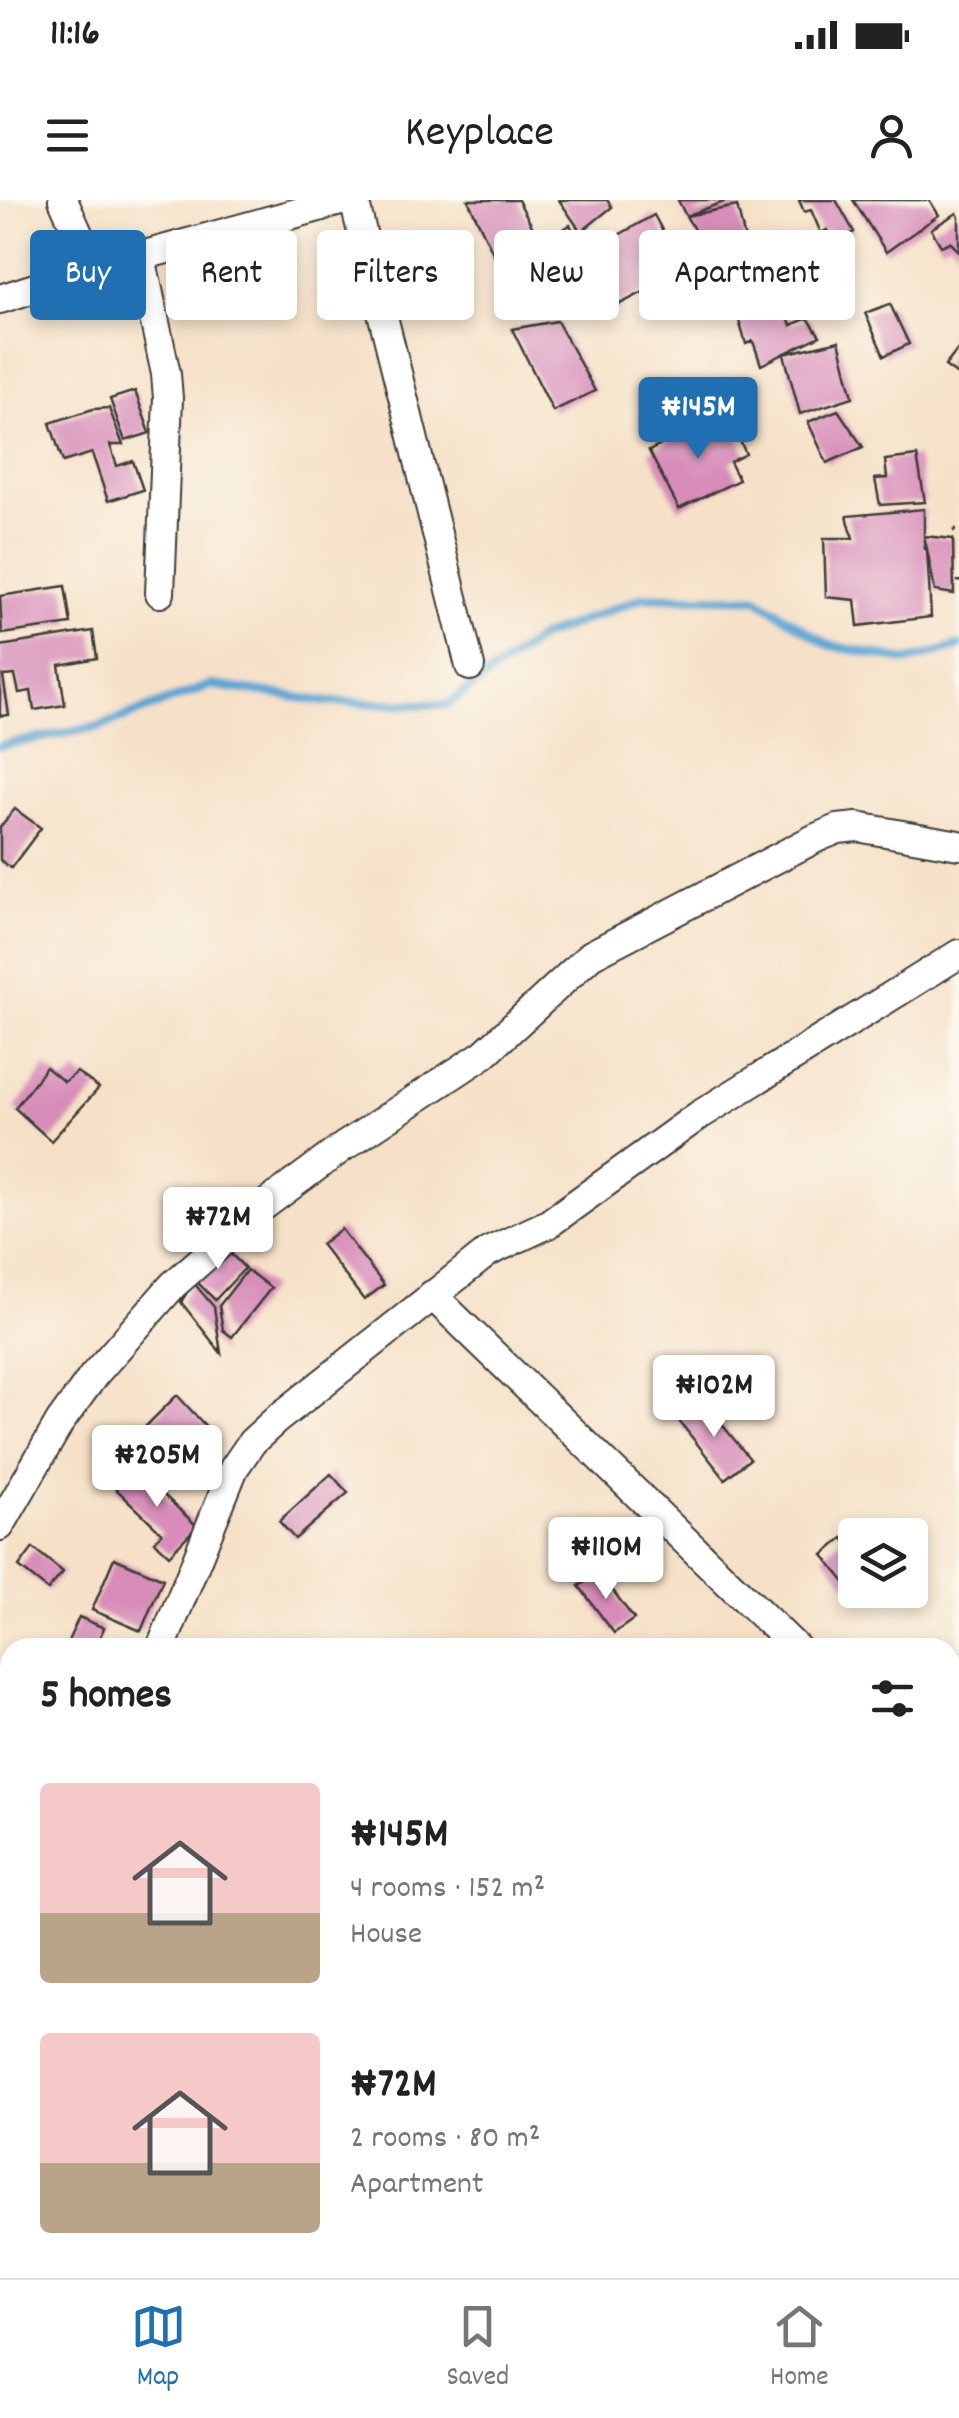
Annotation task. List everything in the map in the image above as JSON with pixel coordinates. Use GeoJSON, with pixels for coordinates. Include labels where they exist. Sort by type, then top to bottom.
{"type":"FeatureCollection","features":[{"type":"Feature","properties":{"kind":"street"},"geometry":{"type":"LineString","coordinates":[[63,200],[76,230]]}},
{"type":"Feature","properties":{"kind":"street"},"geometry":{"type":"LineString","coordinates":[[146,256],[344,200]]}},
{"type":"Feature","properties":{"kind":"street"},"geometry":{"type":"LineString","coordinates":[[354,200],[470,666]]}},
{"type":"Feature","properties":{"kind":"street"},"geometry":{"type":"LineString","coordinates":[[146,280],[168,398],[160,593]]}},
{"type":"Feature","properties":{"kind":"street"},"geometry":{"type":"LineString","coordinates":[[0,299],[30,290]]}},
{"type":"Feature","properties":{"kind":"street"},"geometry":{"type":"LineString","coordinates":[[0,1526],[94,1375],[173,1286],[262,1207],[343,1147],[484,1054],[591,955],[838,829],[856,827],[959,845]]}},
{"type":"Feature","properties":{"kind":"street"},"geometry":{"type":"LineString","coordinates":[[166,1638],[234,1468],[252,1442],[488,1252],[558,1217],[698,1116],[959,954]]}},
{"type":"Feature","properties":{"kind":"street"},"geometry":{"type":"LineString","coordinates":[[432,1295],[786,1638]]}},
{"type":"Feature","properties":{"kind":"building"},"geometry":{"type":"Polygon","coordinates":[[[468,200],[518,200],[534,230],[494,230],[494,255],[468,200]]]}},
{"type":"Feature","properties":{"kind":"building"},"geometry":{"type":"Polygon","coordinates":[[[559,200],[607,200],[612,207],[580,230],[559,200]]]}},
{"type":"Feature","properties":{"kind":"building"},"geometry":{"type":"Polygon","coordinates":[[[678,200],[729,200],[686,216],[678,200]]]}},
{"type":"Feature","properties":{"kind":"building"},"geometry":{"type":"Polygon","coordinates":[[[799,200],[836,200],[853,230],[820,230],[811,210],[804,212],[799,200]]]}},
{"type":"Feature","properties":{"kind":"building"},"geometry":{"type":"Polygon","coordinates":[[[853,200],[929,200],[939,215],[886,252],[853,200]]]}},
{"type":"Feature","properties":{"kind":"building"},"geometry":{"type":"Polygon","coordinates":[[[737,206],[743,230],[694,230],[686,216],[737,206]]]}},
{"type":"Feature","properties":{"kind":"building"},"geometry":{"type":"Polygon","coordinates":[[[957,213],[959,251],[950,242],[941,246],[931,229],[957,213]]]}},
{"type":"Feature","properties":{"kind":"building"},"geometry":{"type":"Polygon","coordinates":[[[654,215],[662,230],[639,230],[639,294],[620,304],[619,302],[619,235],[654,215]]]}},
{"type":"Feature","properties":{"kind":"building"},"geometry":{"type":"Polygon","coordinates":[[[890,304],[909,344],[884,356],[865,313],[890,304]]]}},
{"type":"Feature","properties":{"kind":"building"},"geometry":{"type":"Polygon","coordinates":[[[739,320],[789,320],[791,325],[809,320],[820,336],[761,365],[753,341],[746,344],[739,320]]]}},
{"type":"Feature","properties":{"kind":"building"},"geometry":{"type":"Polygon","coordinates":[[[557,321],[595,391],[553,411],[512,329],[557,321]]]}},
{"type":"Feature","properties":{"kind":"building"},"geometry":{"type":"Polygon","coordinates":[[[839,341],[853,397],[800,414],[784,354],[839,341]]]}},
{"type":"Feature","properties":{"kind":"building"},"geometry":{"type":"Polygon","coordinates":[[[959,348],[959,376],[945,366],[959,348]]]}},
{"type":"Feature","properties":{"kind":"building"},"geometry":{"type":"Polygon","coordinates":[[[135,391],[150,433],[125,441],[110,399],[135,391]]]}},
{"type":"Feature","properties":{"kind":"building"},"geometry":{"type":"Polygon","coordinates":[[[109,408],[123,445],[110,445],[117,466],[133,461],[143,490],[108,501],[92,453],[63,462],[50,423],[109,408]]]}},
{"type":"Feature","properties":{"kind":"building"},"geometry":{"type":"Polygon","coordinates":[[[838,410],[863,447],[827,463],[808,422],[838,410]]]}},
{"type":"Feature","properties":{"kind":"building"},"geometry":{"type":"Polygon","coordinates":[[[715,418],[722,434],[734,428],[746,454],[730,462],[739,480],[679,509],[649,451],[715,418]]]}},
{"type":"Feature","properties":{"kind":"building"},"geometry":{"type":"Polygon","coordinates":[[[917,456],[925,502],[880,505],[875,479],[887,478],[885,460],[917,456]]]}},
{"type":"Feature","properties":{"kind":"building"},"geometry":{"type":"Polygon","coordinates":[[[924,509],[931,617],[858,626],[855,600],[826,597],[824,538],[853,538],[847,516],[924,509]]]}},
{"type":"Feature","properties":{"kind":"building"},"geometry":{"type":"Polygon","coordinates":[[[924,536],[953,539],[954,594],[935,591],[924,536]]]}},
{"type":"Feature","properties":{"kind":"building"},"geometry":{"type":"Polygon","coordinates":[[[65,586],[71,624],[2,634],[0,596],[65,586]]]}},
{"type":"Feature","properties":{"kind":"building"},"geometry":{"type":"Polygon","coordinates":[[[93,631],[97,658],[59,665],[65,705],[34,710],[31,691],[19,693],[15,675],[3,676],[9,715],[0,716],[0,646],[93,631]]]}},
{"type":"Feature","properties":{"kind":"building"},"geometry":{"type":"Polygon","coordinates":[[[15,809],[41,828],[11,868],[0,860],[0,827],[15,809]]]}},
{"type":"Feature","properties":{"kind":"building"},"geometry":{"type":"Polygon","coordinates":[[[46,1067],[64,1082],[77,1072],[99,1088],[51,1141],[15,1108],[46,1067]]]}},
{"type":"Feature","properties":{"kind":"building"},"geometry":{"type":"Polygon","coordinates":[[[341,1229],[384,1285],[364,1300],[321,1244],[341,1229]]]}},
{"type":"Feature","properties":{"kind":"building"},"geometry":{"type":"Polygon","coordinates":[[[222,1245],[245,1268],[215,1300],[191,1276],[222,1245]]]}},
{"type":"Feature","properties":{"kind":"building"},"geometry":{"type":"Polygon","coordinates":[[[247,1270],[271,1288],[232,1337],[223,1330],[219,1306],[247,1270]]]}},
{"type":"Feature","properties":{"kind":"building"},"geometry":{"type":"Polygon","coordinates":[[[193,1282],[214,1307],[221,1353],[181,1302],[193,1282]]]}},
{"type":"Feature","properties":{"kind":"building"},"geometry":{"type":"Polygon","coordinates":[[[177,1395],[210,1431],[172,1465],[139,1433],[177,1395]]]}},
{"type":"Feature","properties":{"kind":"building"},"geometry":{"type":"Polygon","coordinates":[[[703,1401],[750,1459],[725,1479],[679,1421],[703,1401]]]}},
{"type":"Feature","properties":{"kind":"building"},"geometry":{"type":"Polygon","coordinates":[[[134,1467],[197,1526],[169,1555],[154,1541],[162,1533],[115,1488],[134,1467]]]}},
{"type":"Feature","properties":{"kind":"building"},"geometry":{"type":"Polygon","coordinates":[[[331,1474],[348,1493],[295,1539],[279,1521],[331,1474]]]}},
{"type":"Feature","properties":{"kind":"building"},"geometry":{"type":"Polygon","coordinates":[[[838,1542],[838,1574],[823,1555],[838,1542]]]}},
{"type":"Feature","properties":{"kind":"building"},"geometry":{"type":"Polygon","coordinates":[[[33,1548],[63,1572],[48,1590],[19,1567],[33,1548]]]}},
{"type":"Feature","properties":{"kind":"building"},"geometry":{"type":"Polygon","coordinates":[[[114,1558],[163,1579],[141,1631],[92,1610],[114,1558]]]}},
{"type":"Feature","properties":{"kind":"building"},"geometry":{"type":"Polygon","coordinates":[[[599,1572],[634,1619],[614,1633],[579,1586],[599,1572]]]}},
{"type":"Feature","properties":{"kind":"building"},"geometry":{"type":"Polygon","coordinates":[[[79,1617],[104,1628],[100,1638],[70,1638],[79,1617]]]}},
{"type":"Feature","properties":{"kind":"waterway"},"geometry":{"type":"LineString","coordinates":[[0,746],[101,726],[211,685],[328,702],[447,705],[541,637],[644,597],[756,598],[829,645],[907,661],[959,646]]}}]}
